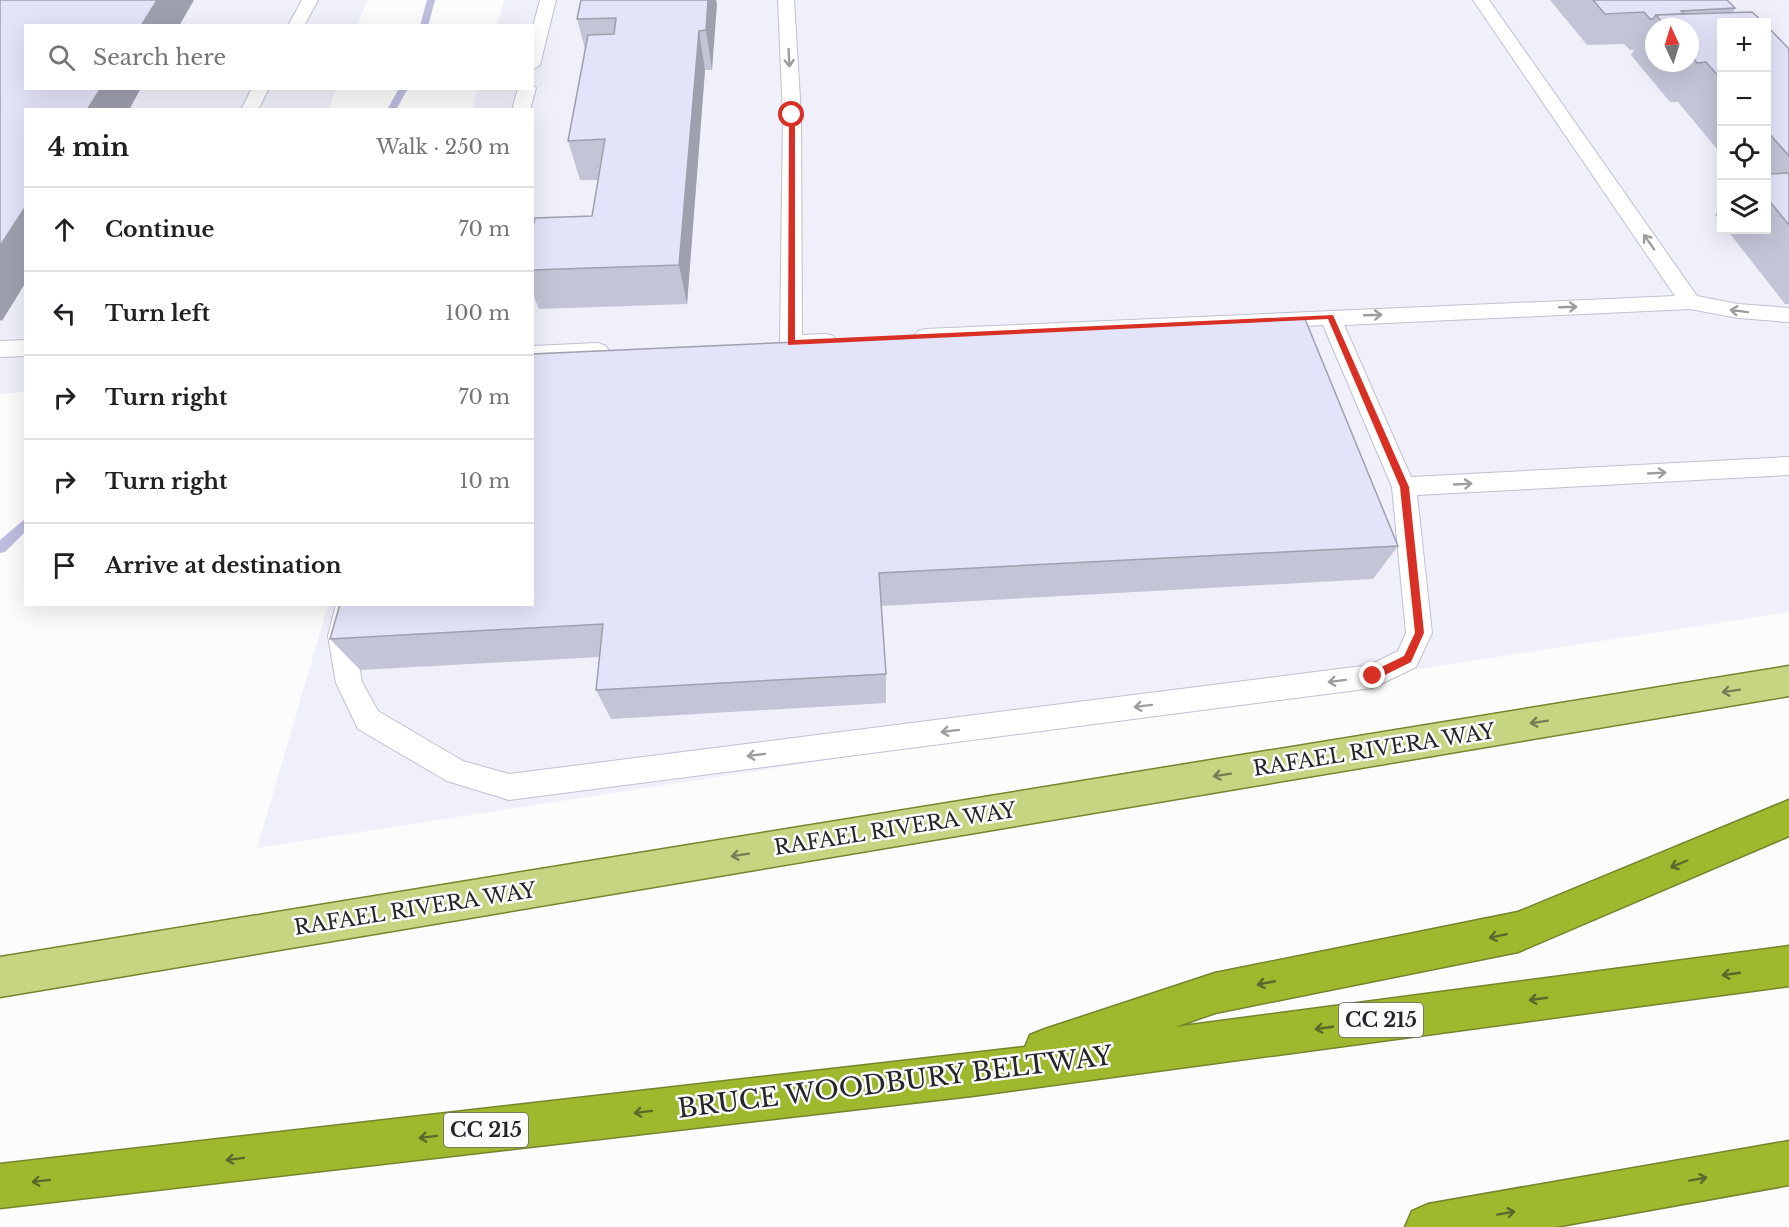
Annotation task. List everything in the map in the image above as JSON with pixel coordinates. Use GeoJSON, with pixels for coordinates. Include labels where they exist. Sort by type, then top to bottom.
{"type":"FeatureCollection","features":[{"type":"Feature","properties":{"kind":"highway"},"geometry":{"type":"LineString","coordinates":[[972,1075],[1215,993],[1518,932],[1789,818]]}},
{"type":"Feature","properties":{"kind":"highway","name":"BRUCE WOODBURY BELTWAY"},"geometry":{"type":"LineString","coordinates":[[0,1186],[972,1075],[1789,966]]}},
{"type":"Feature","properties":{"kind":"highway"},"geometry":{"type":"LineString","coordinates":[[1428,1227],[1789,1163]]}},
{"type":"Feature","properties":{"kind":"main road","name":"RAFAEL RIVERA WAY"},"geometry":{"type":"LineString","coordinates":[[0,977],[1789,681]]}},
{"type":"Feature","properties":{"kind":"lane"},"geometry":{"type":"LineString","coordinates":[[297,24],[310,0]]}},
{"type":"Feature","properties":{"kind":"lane"},"geometry":{"type":"LineString","coordinates":[[534,56],[548,0]]}},
{"type":"Feature","properties":{"kind":"lane"},"geometry":{"type":"LineString","coordinates":[[786,0],[792,115],[791,343]]}},
{"type":"Feature","properties":{"kind":"lane"},"geometry":{"type":"LineString","coordinates":[[1481,0],[1690,302]]}},
{"type":"Feature","properties":{"kind":"lane"},"geometry":{"type":"LineString","coordinates":[[250,108],[260,90]]}},
{"type":"Feature","properties":{"kind":"lane"},"geometry":{"type":"LineString","coordinates":[[522,108],[526,90]]}},
{"type":"Feature","properties":{"kind":"lane"},"geometry":{"type":"LineString","coordinates":[[908,337],[1330,316],[1690,302],[1738,311],[1789,315]]}},
{"type":"Feature","properties":{"kind":"lane"},"geometry":{"type":"LineString","coordinates":[[348,606],[341,636],[349,683],[368,720],[457,772],[509,787],[1373,676],[1407,659],[1419,633],[1404,487],[1330,316]]}},
{"type":"Feature","properties":{"kind":"lane"},"geometry":{"type":"LineString","coordinates":[[768,344],[850,340]]}},
{"type":"Feature","properties":{"kind":"lane"},"geometry":{"type":"LineString","coordinates":[[0,349],[24,348]]}},
{"type":"Feature","properties":{"kind":"lane"},"geometry":{"type":"LineString","coordinates":[[534,354],[615,350]]}},
{"type":"Feature","properties":{"kind":"lane"},"geometry":{"type":"LineString","coordinates":[[1404,487],[1789,466]]}},
{"type":"Feature","properties":{"kind":"shaded area"},"geometry":{"type":"Polygon","coordinates":[[[0,0],[367,0],[358,24],[24,24],[24,90],[336,90],[329,108],[24,108],[24,392],[0,394],[0,0]]]}},
{"type":"Feature","properties":{"kind":"shaded area"},"geometry":{"type":"Polygon","coordinates":[[[504,0],[1789,0],[1789,612],[257,848],[328,606],[534,606],[534,108],[472,108],[478,90],[534,90],[534,24],[497,24],[504,0]]]}},
{"type":"Feature","properties":{"kind":"building"},"geometry":{"type":"Polygon","coordinates":[[[0,0],[157,0],[142,24],[24,24],[24,90],[100,90],[88,108],[24,108],[24,209],[0,246],[0,0]]]}},
{"type":"Feature","properties":{"kind":"building"},"geometry":{"type":"Polygon","coordinates":[[[581,0],[708,0],[706,30],[699,31],[679,265],[534,270],[535,218],[592,216],[605,139],[568,141],[588,35],[614,34],[616,18],[577,19],[581,0]]]}},
{"type":"Feature","properties":{"kind":"building"},"geometry":{"type":"Polygon","coordinates":[[[1593,0],[1727,0],[1735,8],[1681,11],[1684,14],[1656,15],[1654,18],[1649,18],[1644,12],[1605,14],[1593,0]]]}},
{"type":"Feature","properties":{"kind":"building"},"geometry":{"type":"Polygon","coordinates":[[[1752,12],[1759,18],[1717,18],[1717,74],[1706,62],[1699,63],[1699,18],[1658,18],[1656,15],[1752,12]]]}},
{"type":"Feature","properties":{"kind":"building"},"geometry":{"type":"Polygon","coordinates":[[[1771,30],[1789,49],[1789,156],[1771,136],[1771,30]]]}},
{"type":"Feature","properties":{"kind":"building"},"geometry":{"type":"Polygon","coordinates":[[[1789,173],[1789,225],[1771,203],[1771,174],[1789,173]]]}},
{"type":"Feature","properties":{"kind":"building"},"geometry":{"type":"Polygon","coordinates":[[[1305,319],[1398,546],[879,573],[886,674],[596,690],[603,624],[330,639],[339,606],[534,606],[534,354],[1305,319]]]}},
{"type":"Feature","properties":{"kind":"waterway"},"geometry":{"type":"LineString","coordinates":[[425,24],[431,0]]}},
{"type":"Feature","properties":{"kind":"waterway"},"geometry":{"type":"LineString","coordinates":[[392,108],[403,90]]}},
{"type":"Feature","properties":{"kind":"waterway"},"geometry":{"type":"LineString","coordinates":[[0,548],[24,525]]}},
{"type":"Feature","properties":{"kind":"route"},"geometry":{"type":"LineString","coordinates":[[792,115],[791,343],[1330,316],[1404,487],[1419,633],[1407,659],[1373,676]]}}]}
